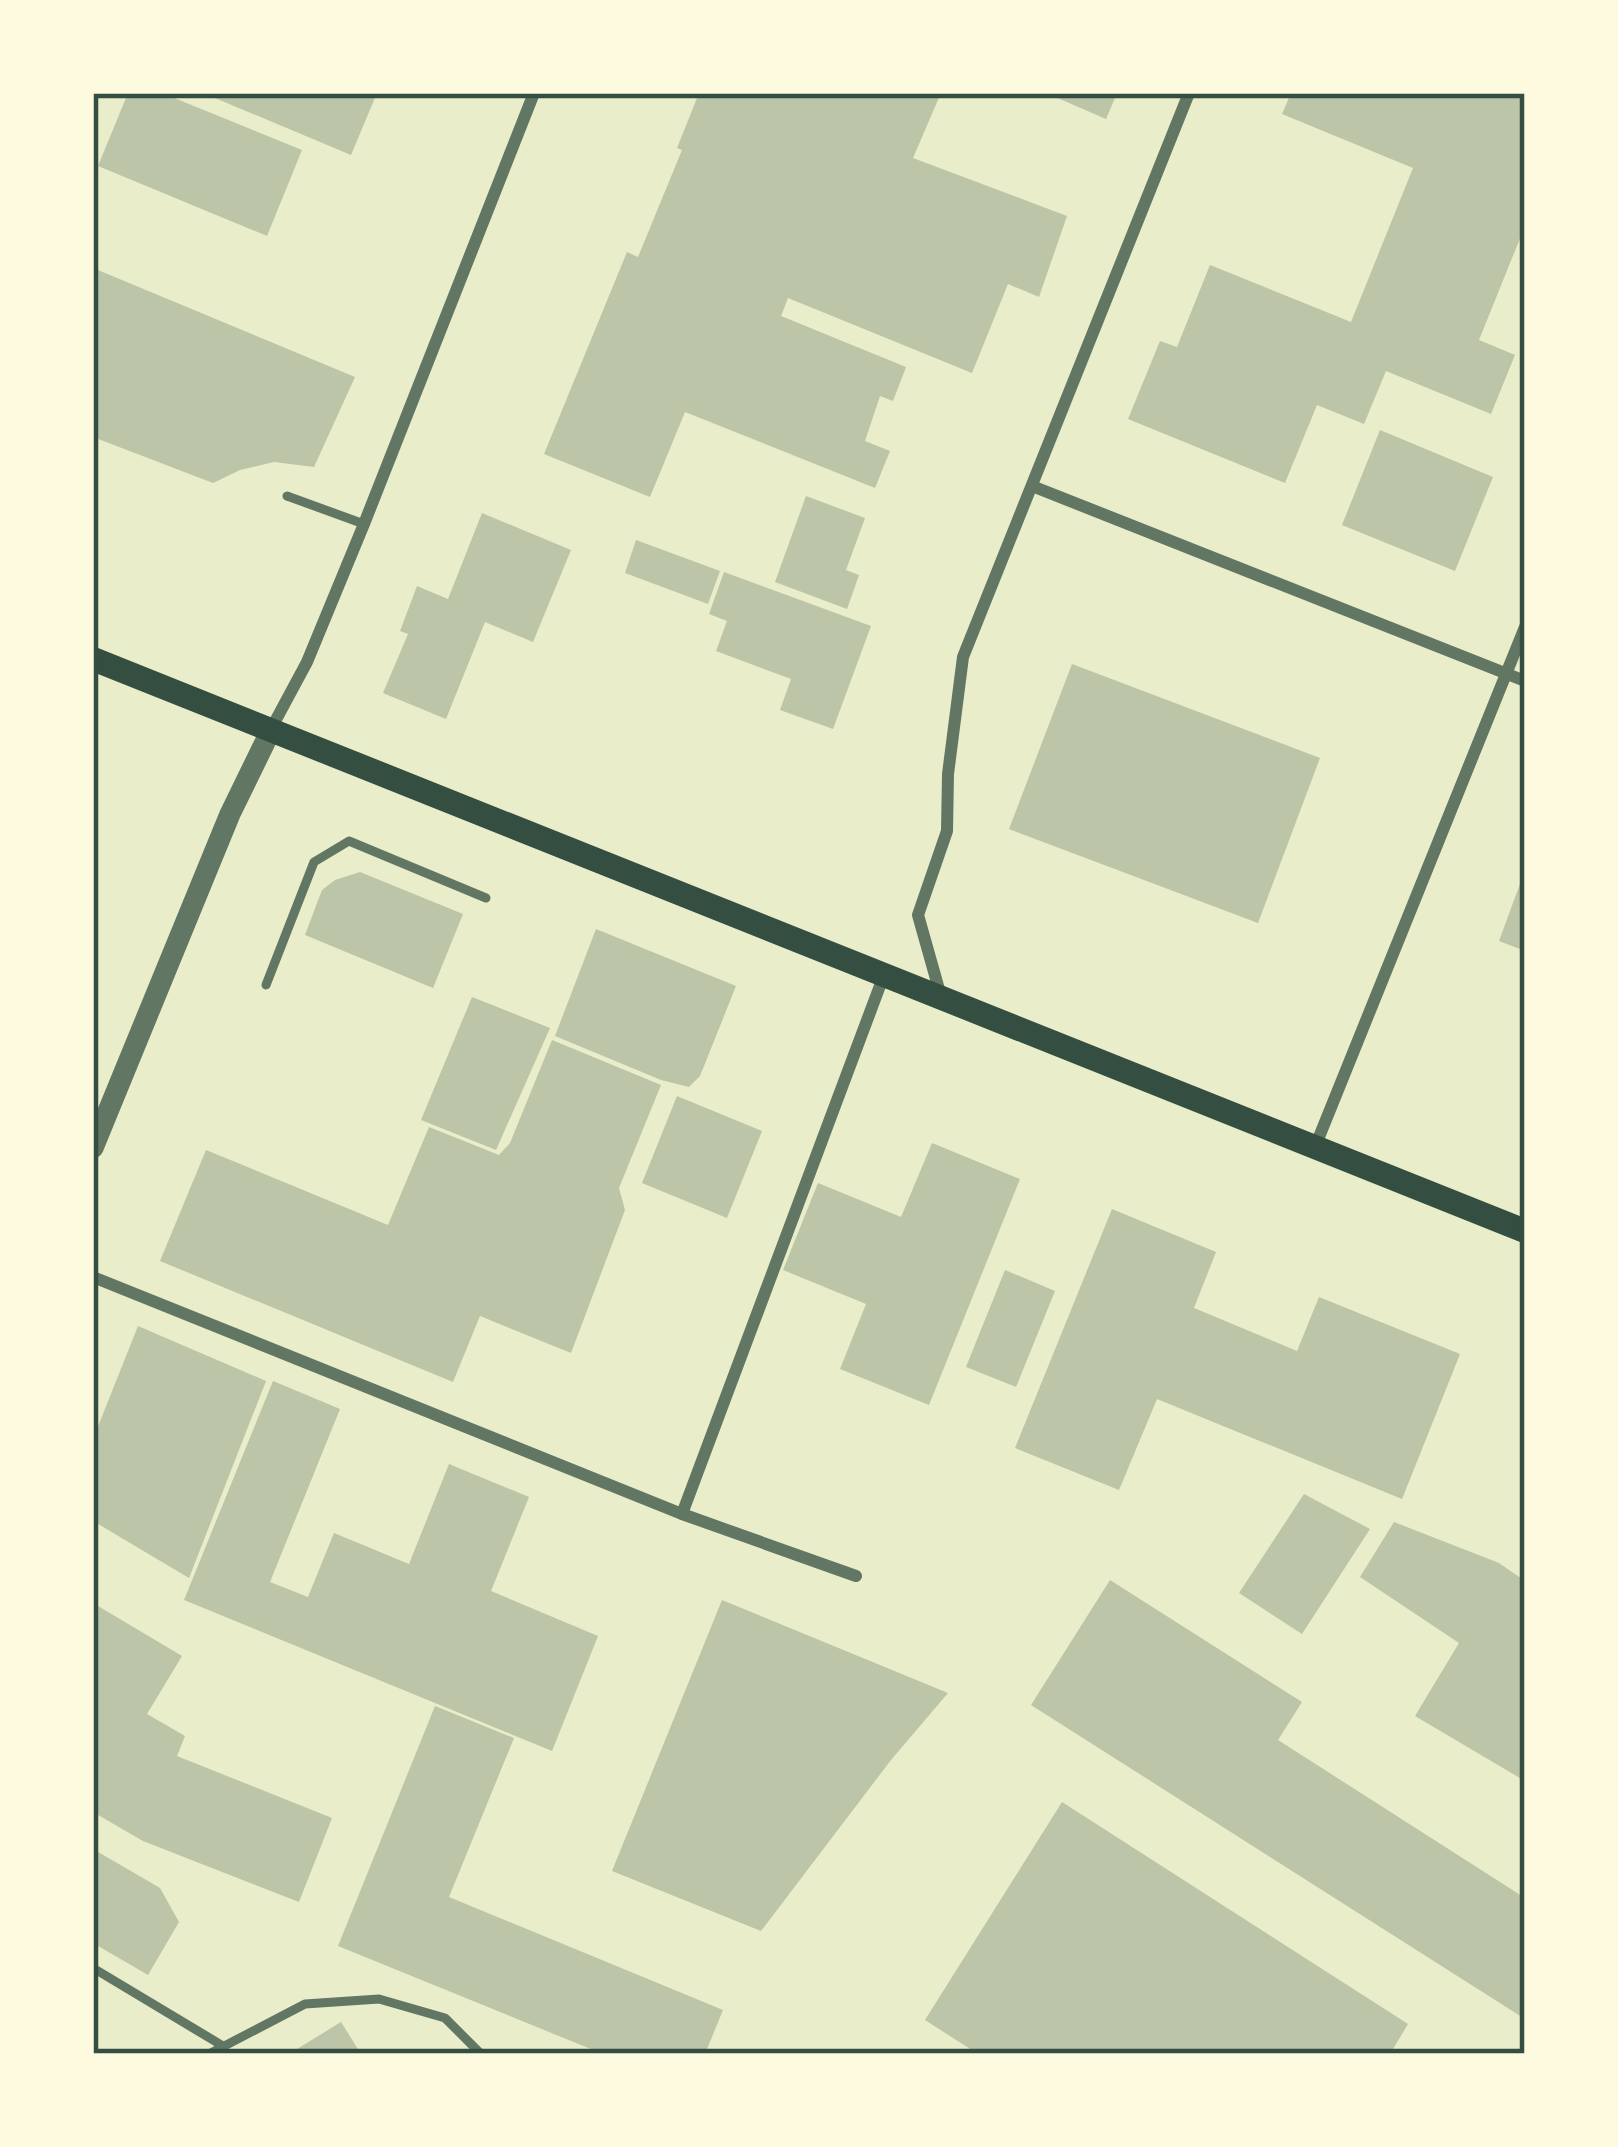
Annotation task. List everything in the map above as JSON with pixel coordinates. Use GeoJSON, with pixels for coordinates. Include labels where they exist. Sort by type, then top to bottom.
{"type":"FeatureCollection","features":[{"type":"Feature","properties":{"kind":"main road"},"geometry":{"type":"LineString","coordinates":[[93,659],[1525,1231]]}},
{"type":"Feature","properties":{"kind":"street"},"geometry":{"type":"LineString","coordinates":[[93,1148],[230,814],[307,662],[534,93]]}},
{"type":"Feature","properties":{"kind":"street"},"geometry":{"type":"LineString","coordinates":[[942,999],[918,915],[947,831],[948,774],[963,657],[1189,93]]}},
{"type":"Feature","properties":{"kind":"street"},"geometry":{"type":"LineString","coordinates":[[1032,486],[1525,681]]}},
{"type":"Feature","properties":{"kind":"street"},"geometry":{"type":"LineString","coordinates":[[1315,1147],[1525,628]]}},
{"type":"Feature","properties":{"kind":"street"},"geometry":{"type":"LineString","coordinates":[[682,1514],[884,975]]}},
{"type":"Feature","properties":{"kind":"street"},"geometry":{"type":"LineString","coordinates":[[93,1277],[682,1514],[856,1576]]}},
{"type":"Feature","properties":{"kind":"lane"},"geometry":{"type":"LineString","coordinates":[[287,496],[364,524]]}},
{"type":"Feature","properties":{"kind":"lane"},"geometry":{"type":"LineString","coordinates":[[266,985],[314,862],[349,842],[486,898]]}},
{"type":"Feature","properties":{"kind":"lane"},"geometry":{"type":"LineString","coordinates":[[93,1968],[223,2046]]}},
{"type":"Feature","properties":{"kind":"lane"},"geometry":{"type":"LineString","coordinates":[[209,2054],[304,2005],[379,1999],[445,2018],[481,2054]]}},
{"type":"Feature","properties":{"kind":"building"},"geometry":{"type":"Polygon","coordinates":[[[128,93],[162,93],[302,150],[267,236],[98,166],[128,93]]]}},
{"type":"Feature","properties":{"kind":"building"},"geometry":{"type":"Polygon","coordinates":[[[203,93],[377,93],[351,155],[203,93]]]}},
{"type":"Feature","properties":{"kind":"building"},"geometry":{"type":"Polygon","coordinates":[[[699,93],[941,93],[913,158],[1067,216],[1039,297],[1008,284],[972,373],[788,298],[781,316],[906,367],[893,401],[880,396],[865,441],[890,451],[875,488],[685,412],[650,497],[544,454],[627,252],[638,257],[682,150],[677,148],[699,93]]]}},
{"type":"Feature","properties":{"kind":"building"},"geometry":{"type":"Polygon","coordinates":[[[1046,93],[1117,93],[1106,119],[1046,93]]]}},
{"type":"Feature","properties":{"kind":"building"},"geometry":{"type":"Polygon","coordinates":[[[1291,93],[1525,93],[1525,226],[1479,340],[1515,355],[1491,414],[1386,371],[1364,424],[1317,405],[1285,483],[1128,419],[1160,341],[1177,347],[1210,265],[1351,322],[1413,168],[1282,114],[1291,93]]]}},
{"type":"Feature","properties":{"kind":"building"},"geometry":{"type":"Polygon","coordinates":[[[93,268],[355,377],[314,467],[274,462],[213,483],[93,437],[93,268]]]}},
{"type":"Feature","properties":{"kind":"building"},"geometry":{"type":"Polygon","coordinates":[[[1380,430],[1493,477],[1455,571],[1342,525],[1380,430]]]}},
{"type":"Feature","properties":{"kind":"building"},"geometry":{"type":"Polygon","coordinates":[[[806,496],[865,518],[846,570],[859,575],[847,609],[775,582],[806,496]]]}},
{"type":"Feature","properties":{"kind":"building"},"geometry":{"type":"Polygon","coordinates":[[[482,513],[571,550],[533,642],[485,622],[446,719],[383,693],[408,634],[400,631],[417,586],[448,599],[482,513]]]}},
{"type":"Feature","properties":{"kind":"building"},"geometry":{"type":"Polygon","coordinates":[[[636,540],[720,571],[708,604],[625,573],[636,540]]]}},
{"type":"Feature","properties":{"kind":"building"},"geometry":{"type":"Polygon","coordinates":[[[724,572],[871,626],[833,729],[780,710],[791,679],[716,651],[727,621],[709,614],[724,572]]]}},
{"type":"Feature","properties":{"kind":"building"},"geometry":{"type":"Polygon","coordinates":[[[1072,664],[1320,758],[1258,923],[1009,829],[1072,664]]]}},
{"type":"Feature","properties":{"kind":"building"},"geometry":{"type":"Polygon","coordinates":[[[360,872],[463,914],[433,988],[305,935],[322,890],[360,872]]]}},
{"type":"Feature","properties":{"kind":"building"},"geometry":{"type":"Polygon","coordinates":[[[1520,884],[1525,885],[1525,951],[1499,941],[1520,884]]]}},
{"type":"Feature","properties":{"kind":"building"},"geometry":{"type":"Polygon","coordinates":[[[596,929],[736,986],[700,1076],[689,1087],[555,1036],[596,929]]]}},
{"type":"Feature","properties":{"kind":"building"},"geometry":{"type":"Polygon","coordinates":[[[472,997],[550,1028],[496,1150],[421,1120],[472,997]]]}},
{"type":"Feature","properties":{"kind":"building"},"geometry":{"type":"Polygon","coordinates":[[[552,1040],[661,1085],[619,1188],[625,1210],[571,1353],[480,1316],[453,1382],[160,1261],[206,1150],[388,1225],[429,1127],[499,1155],[510,1143],[552,1040]]]}},
{"type":"Feature","properties":{"kind":"building"},"geometry":{"type":"Polygon","coordinates":[[[677,1096],[762,1131],[727,1218],[642,1183],[677,1096]]]}},
{"type":"Feature","properties":{"kind":"building"},"geometry":{"type":"Polygon","coordinates":[[[932,1143],[1020,1179],[929,1405],[840,1369],[866,1304],[783,1270],[818,1183],[901,1217],[932,1143]]]}},
{"type":"Feature","properties":{"kind":"building"},"geometry":{"type":"Polygon","coordinates":[[[1112,1209],[1216,1252],[1194,1308],[1297,1351],[1319,1297],[1460,1354],[1402,1499],[1157,1399],[1119,1490],[1015,1448],[1112,1209]]]}},
{"type":"Feature","properties":{"kind":"building"},"geometry":{"type":"Polygon","coordinates":[[[1005,1270],[1055,1291],[1016,1387],[966,1367],[1005,1270]]]}},
{"type":"Feature","properties":{"kind":"building"},"geometry":{"type":"Polygon","coordinates":[[[138,1326],[266,1381],[189,1578],[93,1521],[93,1439],[138,1326]]]}},
{"type":"Feature","properties":{"kind":"building"},"geometry":{"type":"Polygon","coordinates":[[[273,1381],[340,1409],[270,1582],[308,1597],[334,1533],[409,1564],[449,1464],[529,1497],[491,1591],[598,1636],[552,1751],[184,1600],[273,1381]]]}},
{"type":"Feature","properties":{"kind":"building"},"geometry":{"type":"Polygon","coordinates":[[[1304,1494],[1370,1529],[1302,1634],[1239,1593],[1304,1494]]]}},
{"type":"Feature","properties":{"kind":"building"},"geometry":{"type":"Polygon","coordinates":[[[1394,1522],[1499,1563],[1525,1581],[1525,1781],[1415,1716],[1459,1643],[1360,1577],[1394,1522]]]}},
{"type":"Feature","properties":{"kind":"building"},"geometry":{"type":"Polygon","coordinates":[[[1110,1580],[1302,1702],[1278,1740],[1525,1898],[1525,2019],[1031,1705],[1110,1580]]]}},
{"type":"Feature","properties":{"kind":"building"},"geometry":{"type":"Polygon","coordinates":[[[722,1600],[948,1693],[761,1931],[612,1871],[722,1600]]]}},
{"type":"Feature","properties":{"kind":"building"},"geometry":{"type":"Polygon","coordinates":[[[93,1603],[182,1656],[147,1714],[185,1736],[177,1756],[332,1818],[299,1902],[143,1841],[93,1812],[93,1603]]]}},
{"type":"Feature","properties":{"kind":"building"},"geometry":{"type":"Polygon","coordinates":[[[435,1706],[514,1738],[449,1897],[723,2010],[705,2054],[603,2054],[338,1946],[435,1706]]]}},
{"type":"Feature","properties":{"kind":"building"},"geometry":{"type":"Polygon","coordinates":[[[1062,1802],[1408,2024],[1390,2054],[978,2054],[925,2020],[1062,1802]]]}},
{"type":"Feature","properties":{"kind":"building"},"geometry":{"type":"Polygon","coordinates":[[[93,1849],[160,1888],[179,1922],[148,1975],[93,1943],[93,1849]]]}},
{"type":"Feature","properties":{"kind":"building"},"geometry":{"type":"Polygon","coordinates":[[[341,2022],[361,2054],[289,2054],[341,2022]]]}}]}
